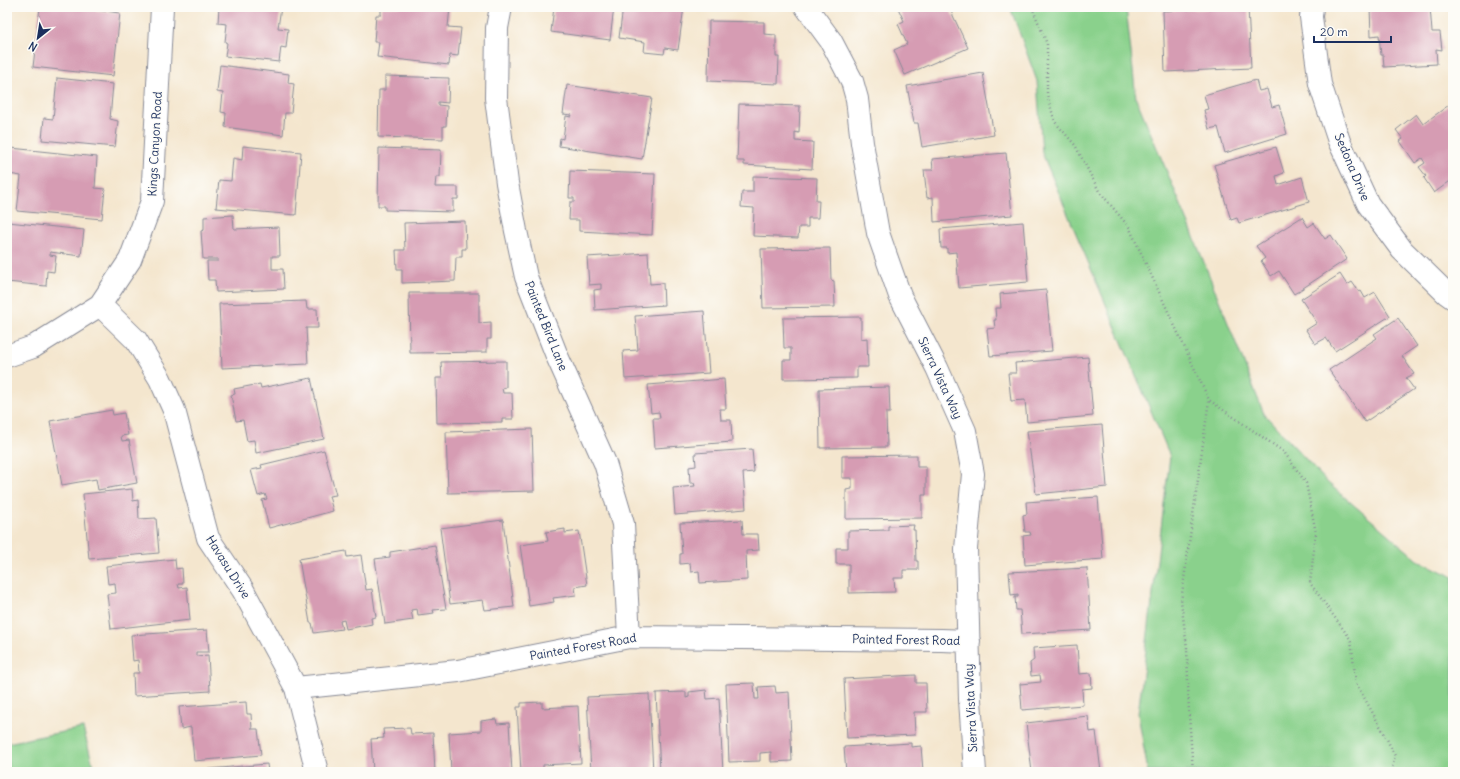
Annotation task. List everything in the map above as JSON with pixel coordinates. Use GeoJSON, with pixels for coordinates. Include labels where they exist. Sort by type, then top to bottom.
{"type":"FeatureCollection","features":[{"type":"Feature","properties":{"kind":"street","name":"Kings Canyon Road"},"geometry":{"type":"LineString","coordinates":[[7,356],[33,347],[100,304],[130,260],[152,201],[162,7]]}},
{"type":"Feature","properties":{"kind":"street","name":"Painted Bird Lane"},"geometry":{"type":"LineString","coordinates":[[501,7],[497,28],[496,98],[507,183],[516,231],[526,278],[557,356],[605,463],[622,524],[629,637]]}},
{"type":"Feature","properties":{"kind":"street","name":"Sierra Vista Way"},"geometry":{"type":"LineString","coordinates":[[806,7],[831,41],[852,81],[857,99],[862,143],[878,233],[900,296],[937,368],[965,431],[973,474],[966,549],[970,700],[975,772]]}},
{"type":"Feature","properties":{"kind":"street","name":"Sedona Drive"},"geometry":{"type":"LineString","coordinates":[[1312,7],[1311,17],[1320,84],[1339,141],[1368,204],[1402,250],[1453,298]]}},
{"type":"Feature","properties":{"kind":"street","name":"Havasu Drive"},"geometry":{"type":"LineString","coordinates":[[100,304],[136,340],[160,379],[174,410],[208,538],[243,590],[296,688],[317,772]]}},
{"type":"Feature","properties":{"kind":"street","name":"Painted Forest Road"},"geometry":{"type":"LineString","coordinates":[[296,688],[458,672],[629,637],[941,640],[968,642]]}},
{"type":"Feature","properties":{"kind":"path"},"geometry":{"type":"LineString","coordinates":[[1032,7],[1047,44],[1047,95],[1055,122],[1075,145],[1099,191],[1129,227],[1209,400],[1284,452],[1306,483],[1316,533],[1310,583],[1351,640],[1356,683],[1395,756],[1391,772]]}},
{"type":"Feature","properties":{"kind":"path"},"geometry":{"type":"LineString","coordinates":[[1193,772],[1188,714],[1187,648],[1181,601],[1209,400]]}},
{"type":"Feature","properties":{"kind":"green space"},"geometry":{"type":"Polygon","coordinates":[[[1010,7],[1126,7],[1136,98],[1188,222],[1264,414],[1328,483],[1418,560],[1453,577],[1453,769],[1451,772],[1148,772],[1138,714],[1170,456],[1042,153],[1037,81],[1010,7]]]}},
{"type":"Feature","properties":{"kind":"green space"},"geometry":{"type":"Polygon","coordinates":[[[83,728],[95,772],[8,772],[7,743],[83,728]]]}},
{"type":"Feature","properties":{"kind":"building"},"geometry":{"type":"Polygon","coordinates":[[[40,7],[68,7],[120,13],[113,76],[33,67],[40,7]]]}},
{"type":"Feature","properties":{"kind":"building"},"geometry":{"type":"Polygon","coordinates":[[[219,7],[281,7],[278,28],[288,29],[286,48],[281,47],[279,62],[225,56],[227,24],[218,23],[219,7]]]}},
{"type":"Feature","properties":{"kind":"building"},"geometry":{"type":"Polygon","coordinates":[[[381,7],[450,7],[448,27],[461,28],[458,56],[450,55],[449,65],[377,57],[379,42],[374,42],[376,15],[381,15],[381,7]]]}},
{"type":"Feature","properties":{"kind":"building"},"geometry":{"type":"Polygon","coordinates":[[[554,7],[614,7],[610,40],[551,32],[554,7]]]}},
{"type":"Feature","properties":{"kind":"building"},"geometry":{"type":"Polygon","coordinates":[[[623,7],[684,7],[678,50],[665,48],[664,54],[644,52],[645,42],[619,38],[623,7]]]}},
{"type":"Feature","properties":{"kind":"building"},"geometry":{"type":"Polygon","coordinates":[[[949,7],[968,48],[905,75],[894,50],[907,44],[898,24],[904,21],[898,8],[949,7]]]}},
{"type":"Feature","properties":{"kind":"building"},"geometry":{"type":"Polygon","coordinates":[[[1248,7],[1251,68],[1165,72],[1163,11],[1248,7]]]}},
{"type":"Feature","properties":{"kind":"building"},"geometry":{"type":"Polygon","coordinates":[[[1370,7],[1430,7],[1432,32],[1440,32],[1442,50],[1436,49],[1437,64],[1384,67],[1379,35],[1371,36],[1370,7]]]}},
{"type":"Feature","properties":{"kind":"building"},"geometry":{"type":"Polygon","coordinates":[[[709,21],[764,22],[764,34],[776,35],[776,57],[779,57],[778,84],[708,81],[709,21]]]}},
{"type":"Feature","properties":{"kind":"building"},"geometry":{"type":"Polygon","coordinates":[[[220,65],[289,74],[288,83],[294,84],[291,113],[285,113],[283,135],[225,127],[226,113],[221,112],[223,93],[217,92],[220,65]]]}},
{"type":"Feature","properties":{"kind":"building"},"geometry":{"type":"Polygon","coordinates":[[[983,73],[994,135],[922,147],[918,123],[914,123],[907,86],[983,73]]]}},
{"type":"Feature","properties":{"kind":"building"},"geometry":{"type":"Polygon","coordinates":[[[385,76],[449,78],[448,103],[438,102],[438,105],[447,106],[446,126],[443,126],[443,139],[378,137],[379,90],[385,90],[385,76]]]}},
{"type":"Feature","properties":{"kind":"building"},"geometry":{"type":"Polygon","coordinates":[[[57,78],[113,84],[110,119],[118,121],[115,147],[42,140],[44,118],[53,119],[57,78]]]}},
{"type":"Feature","properties":{"kind":"building"},"geometry":{"type":"Polygon","coordinates":[[[1256,80],[1259,91],[1267,89],[1272,107],[1279,105],[1287,134],[1225,153],[1218,127],[1209,129],[1204,110],[1208,109],[1204,95],[1256,80]]]}},
{"type":"Feature","properties":{"kind":"building"},"geometry":{"type":"Polygon","coordinates":[[[567,85],[652,98],[642,159],[559,146],[560,138],[563,139],[566,116],[571,117],[572,115],[563,114],[567,85]]]}},
{"type":"Feature","properties":{"kind":"building"},"geometry":{"type":"Polygon","coordinates":[[[1453,102],[1453,179],[1434,193],[1424,178],[1426,176],[1419,167],[1425,163],[1422,158],[1415,163],[1400,141],[1403,139],[1396,130],[1416,114],[1423,124],[1453,102]]]}},
{"type":"Feature","properties":{"kind":"building"},"geometry":{"type":"Polygon","coordinates":[[[739,104],[800,106],[799,133],[795,132],[795,141],[813,142],[812,169],[744,165],[744,161],[737,161],[739,104]]]}},
{"type":"Feature","properties":{"kind":"building"},"geometry":{"type":"Polygon","coordinates":[[[243,146],[301,152],[296,215],[216,208],[219,180],[231,181],[233,158],[242,160],[243,146]]]}},
{"type":"Feature","properties":{"kind":"building"},"geometry":{"type":"Polygon","coordinates":[[[1276,147],[1284,173],[1276,176],[1278,185],[1302,177],[1309,202],[1239,223],[1237,218],[1231,220],[1214,165],[1276,147]]]}},
{"type":"Feature","properties":{"kind":"building"},"geometry":{"type":"Polygon","coordinates":[[[11,148],[97,157],[95,188],[105,189],[102,219],[17,211],[21,176],[9,174],[11,148]]]}},
{"type":"Feature","properties":{"kind":"building"},"geometry":{"type":"Polygon","coordinates":[[[379,148],[441,150],[440,177],[436,177],[435,187],[458,187],[458,199],[453,199],[453,212],[385,210],[385,206],[378,206],[379,148]]]}},
{"type":"Feature","properties":{"kind":"building"},"geometry":{"type":"Polygon","coordinates":[[[1006,153],[1012,215],[934,222],[933,197],[927,198],[924,170],[933,170],[932,159],[1006,153]]]}},
{"type":"Feature","properties":{"kind":"building"},"geometry":{"type":"Polygon","coordinates":[[[570,171],[655,174],[652,235],[579,231],[579,220],[569,220],[570,202],[574,202],[574,198],[569,198],[570,171]]]}},
{"type":"Feature","properties":{"kind":"building"},"geometry":{"type":"Polygon","coordinates":[[[753,176],[817,178],[816,201],[819,201],[818,218],[808,218],[808,227],[799,227],[798,238],[753,236],[754,208],[741,207],[742,192],[753,192],[753,176]]]}},
{"type":"Feature","properties":{"kind":"building"},"geometry":{"type":"Polygon","coordinates":[[[233,215],[234,229],[279,227],[280,256],[272,256],[272,269],[283,269],[284,289],[216,292],[215,280],[208,280],[207,261],[218,261],[218,259],[203,259],[201,231],[204,230],[204,217],[233,215]]]}},
{"type":"Feature","properties":{"kind":"building"},"geometry":{"type":"Polygon","coordinates":[[[1302,217],[1308,227],[1314,223],[1325,239],[1331,235],[1347,259],[1294,294],[1279,271],[1271,276],[1261,261],[1265,258],[1256,246],[1302,217]]]}},
{"type":"Feature","properties":{"kind":"building"},"geometry":{"type":"Polygon","coordinates":[[[465,221],[466,249],[462,249],[462,257],[456,257],[455,281],[402,283],[402,269],[397,269],[396,250],[405,250],[404,223],[465,221]]]}},
{"type":"Feature","properties":{"kind":"building"},"geometry":{"type":"Polygon","coordinates":[[[8,222],[84,230],[81,256],[50,252],[50,255],[56,256],[54,272],[47,271],[46,286],[7,282],[8,222]]]}},
{"type":"Feature","properties":{"kind":"building"},"geometry":{"type":"Polygon","coordinates":[[[1023,222],[1028,282],[959,288],[956,252],[947,253],[947,248],[941,248],[940,229],[1023,222]]]}},
{"type":"Feature","properties":{"kind":"building"},"geometry":{"type":"Polygon","coordinates":[[[830,248],[831,280],[834,281],[835,307],[763,308],[761,249],[830,248]]]}},
{"type":"Feature","properties":{"kind":"building"},"geometry":{"type":"Polygon","coordinates":[[[648,253],[650,284],[663,283],[664,305],[595,310],[594,290],[601,289],[601,284],[589,285],[587,257],[648,253]]]}},
{"type":"Feature","properties":{"kind":"building"},"geometry":{"type":"Polygon","coordinates":[[[1340,274],[1347,285],[1352,282],[1359,292],[1361,291],[1365,298],[1375,292],[1390,316],[1335,351],[1326,338],[1315,344],[1306,330],[1317,323],[1301,299],[1340,274]]]}},
{"type":"Feature","properties":{"kind":"building"},"geometry":{"type":"Polygon","coordinates":[[[1046,290],[1052,351],[990,356],[987,329],[995,328],[995,308],[1001,308],[1000,294],[1046,290]]]}},
{"type":"Feature","properties":{"kind":"building"},"geometry":{"type":"Polygon","coordinates":[[[409,293],[479,293],[479,323],[491,322],[491,339],[487,339],[487,352],[410,353],[409,293]]]}},
{"type":"Feature","properties":{"kind":"building"},"geometry":{"type":"Polygon","coordinates":[[[306,301],[307,309],[317,309],[318,328],[306,328],[308,364],[222,368],[219,304],[306,301]]]}},
{"type":"Feature","properties":{"kind":"building"},"geometry":{"type":"Polygon","coordinates":[[[704,311],[709,373],[625,379],[623,351],[638,350],[635,316],[704,311]]]}},
{"type":"Feature","properties":{"kind":"building"},"geometry":{"type":"Polygon","coordinates":[[[861,317],[861,339],[867,338],[868,367],[857,367],[857,378],[783,379],[783,360],[791,360],[791,348],[784,348],[783,318],[861,317]]]}},
{"type":"Feature","properties":{"kind":"building"},"geometry":{"type":"Polygon","coordinates":[[[1398,318],[1417,346],[1402,356],[1414,374],[1406,378],[1414,389],[1365,422],[1329,370],[1377,338],[1374,334],[1398,318]]]}},
{"type":"Feature","properties":{"kind":"building"},"geometry":{"type":"Polygon","coordinates":[[[1088,357],[1093,416],[1027,422],[1025,400],[1011,401],[1008,373],[1016,373],[1015,363],[1088,357]]]}},
{"type":"Feature","properties":{"kind":"building"},"geometry":{"type":"Polygon","coordinates":[[[506,361],[506,387],[502,388],[503,393],[512,393],[513,419],[502,419],[502,422],[437,423],[436,378],[442,378],[441,362],[506,361]]]}},
{"type":"Feature","properties":{"kind":"building"},"geometry":{"type":"Polygon","coordinates":[[[311,378],[324,439],[256,453],[254,440],[247,441],[243,420],[236,421],[231,395],[235,394],[234,389],[260,384],[261,388],[311,378]]]}},
{"type":"Feature","properties":{"kind":"building"},"geometry":{"type":"Polygon","coordinates":[[[724,379],[726,409],[720,409],[721,420],[731,420],[732,442],[655,448],[653,418],[660,418],[659,412],[651,413],[648,385],[724,379]]]}},
{"type":"Feature","properties":{"kind":"building"},"geometry":{"type":"Polygon","coordinates":[[[889,387],[890,413],[886,413],[887,447],[820,448],[819,389],[889,387]]]}},
{"type":"Feature","properties":{"kind":"building"},"geometry":{"type":"Polygon","coordinates":[[[112,410],[113,415],[124,413],[128,435],[121,436],[122,441],[129,440],[137,483],[98,490],[96,479],[62,485],[50,421],[112,410]]]}},
{"type":"Feature","properties":{"kind":"building"},"geometry":{"type":"Polygon","coordinates":[[[1102,425],[1107,487],[1036,494],[1027,431],[1102,425]]]}},
{"type":"Feature","properties":{"kind":"building"},"geometry":{"type":"Polygon","coordinates":[[[532,429],[534,491],[448,493],[446,432],[532,429]]]}},
{"type":"Feature","properties":{"kind":"building"},"geometry":{"type":"Polygon","coordinates":[[[752,449],[754,472],[743,473],[746,509],[675,515],[673,488],[695,486],[694,483],[690,483],[689,467],[696,466],[695,453],[752,449]]]}},
{"type":"Feature","properties":{"kind":"building"},"geometry":{"type":"Polygon","coordinates":[[[324,450],[336,495],[329,496],[333,511],[269,528],[262,500],[267,499],[265,494],[258,496],[251,470],[262,468],[261,465],[324,450]]]}},
{"type":"Feature","properties":{"kind":"building"},"geometry":{"type":"Polygon","coordinates":[[[917,455],[917,467],[926,467],[926,495],[922,495],[922,518],[846,519],[846,490],[852,489],[852,478],[842,478],[842,456],[917,455]]]}},
{"type":"Feature","properties":{"kind":"building"},"geometry":{"type":"Polygon","coordinates":[[[132,489],[133,501],[138,500],[139,519],[156,518],[159,553],[89,559],[83,494],[132,489]]]}},
{"type":"Feature","properties":{"kind":"building"},"geometry":{"type":"Polygon","coordinates":[[[1098,497],[1103,559],[1025,565],[1023,536],[1031,535],[1030,532],[1025,532],[1023,515],[1027,514],[1026,502],[1098,497]]]}},
{"type":"Feature","properties":{"kind":"building"},"geometry":{"type":"Polygon","coordinates":[[[503,520],[514,607],[485,610],[483,600],[450,604],[440,528],[503,520]]]}},
{"type":"Feature","properties":{"kind":"building"},"geometry":{"type":"Polygon","coordinates":[[[742,520],[743,534],[758,534],[759,550],[746,551],[747,580],[700,583],[699,571],[691,572],[690,563],[680,564],[680,554],[682,554],[680,523],[742,520]]]}},
{"type":"Feature","properties":{"kind":"building"},"geometry":{"type":"Polygon","coordinates":[[[914,525],[913,530],[915,530],[916,561],[918,561],[918,570],[903,570],[903,578],[894,578],[895,592],[849,593],[849,564],[836,564],[836,548],[848,548],[848,531],[888,530],[888,526],[914,525]]]}},
{"type":"Feature","properties":{"kind":"building"},"geometry":{"type":"Polygon","coordinates":[[[565,529],[565,533],[579,531],[587,585],[575,587],[576,595],[553,598],[554,602],[529,606],[520,545],[548,541],[546,532],[565,529]]]}},
{"type":"Feature","properties":{"kind":"building"},"geometry":{"type":"Polygon","coordinates":[[[435,545],[446,609],[433,610],[434,613],[418,615],[417,609],[411,610],[413,620],[385,624],[375,559],[390,557],[390,552],[435,545]]]}},
{"type":"Feature","properties":{"kind":"building"},"geometry":{"type":"Polygon","coordinates":[[[346,551],[347,557],[361,555],[366,590],[372,589],[376,617],[371,618],[372,624],[346,629],[344,620],[340,621],[342,629],[314,633],[312,623],[310,623],[299,559],[346,551]]]}},
{"type":"Feature","properties":{"kind":"building"},"geometry":{"type":"Polygon","coordinates":[[[175,559],[176,569],[182,568],[183,584],[178,584],[179,588],[187,587],[190,620],[111,629],[107,594],[116,593],[115,583],[108,584],[106,566],[175,559]]]}},
{"type":"Feature","properties":{"kind":"building"},"geometry":{"type":"Polygon","coordinates":[[[1087,568],[1091,630],[1022,634],[1020,610],[1016,610],[1015,597],[1018,597],[1018,594],[1011,595],[1009,572],[1087,568]]]}},
{"type":"Feature","properties":{"kind":"building"},"geometry":{"type":"Polygon","coordinates":[[[207,630],[209,652],[196,652],[196,656],[208,655],[210,691],[134,696],[133,673],[139,673],[138,660],[133,661],[131,635],[207,630]]]}},
{"type":"Feature","properties":{"kind":"building"},"geometry":{"type":"Polygon","coordinates":[[[1077,645],[1079,674],[1091,673],[1092,688],[1082,689],[1083,705],[1022,710],[1020,684],[1041,682],[1040,675],[1031,676],[1030,663],[1034,660],[1033,648],[1077,645]]]}},
{"type":"Feature","properties":{"kind":"building"},"geometry":{"type":"Polygon","coordinates":[[[916,675],[916,683],[926,683],[927,712],[914,712],[915,735],[847,738],[844,679],[916,675]]]}},
{"type":"Feature","properties":{"kind":"building"},"geometry":{"type":"Polygon","coordinates":[[[754,683],[755,699],[759,699],[758,687],[775,686],[776,693],[789,692],[792,761],[771,762],[771,752],[760,753],[760,761],[729,762],[726,684],[754,683]]]}},
{"type":"Feature","properties":{"kind":"building"},"geometry":{"type":"Polygon","coordinates":[[[706,690],[707,699],[719,698],[723,772],[660,772],[656,693],[686,692],[686,698],[689,697],[689,692],[706,690]]]}},
{"type":"Feature","properties":{"kind":"building"},"geometry":{"type":"Polygon","coordinates":[[[649,694],[653,772],[591,772],[587,697],[649,694]]]}},
{"type":"Feature","properties":{"kind":"building"},"geometry":{"type":"Polygon","coordinates":[[[246,702],[247,714],[251,714],[252,729],[258,729],[261,755],[194,761],[191,727],[181,729],[179,707],[246,702]]]}},
{"type":"Feature","properties":{"kind":"building"},"geometry":{"type":"Polygon","coordinates":[[[542,702],[542,708],[578,706],[581,763],[543,765],[543,771],[521,772],[517,707],[521,707],[521,703],[542,702]]]}},
{"type":"Feature","properties":{"kind":"building"},"geometry":{"type":"Polygon","coordinates":[[[1088,716],[1090,732],[1096,731],[1101,772],[1032,772],[1026,723],[1088,716]]]}},
{"type":"Feature","properties":{"kind":"building"},"geometry":{"type":"Polygon","coordinates":[[[496,719],[497,724],[509,723],[512,772],[451,772],[449,733],[481,731],[481,721],[496,719]]]}},
{"type":"Feature","properties":{"kind":"building"},"geometry":{"type":"Polygon","coordinates":[[[410,728],[411,734],[433,733],[435,772],[373,772],[371,739],[384,738],[383,729],[410,728]]]}},
{"type":"Feature","properties":{"kind":"building"},"geometry":{"type":"Polygon","coordinates":[[[911,743],[911,747],[921,746],[923,771],[846,772],[844,747],[911,743]]]}},
{"type":"Feature","properties":{"kind":"building"},"geometry":{"type":"Polygon","coordinates":[[[267,764],[268,772],[197,772],[197,770],[267,764]]]}}]}
